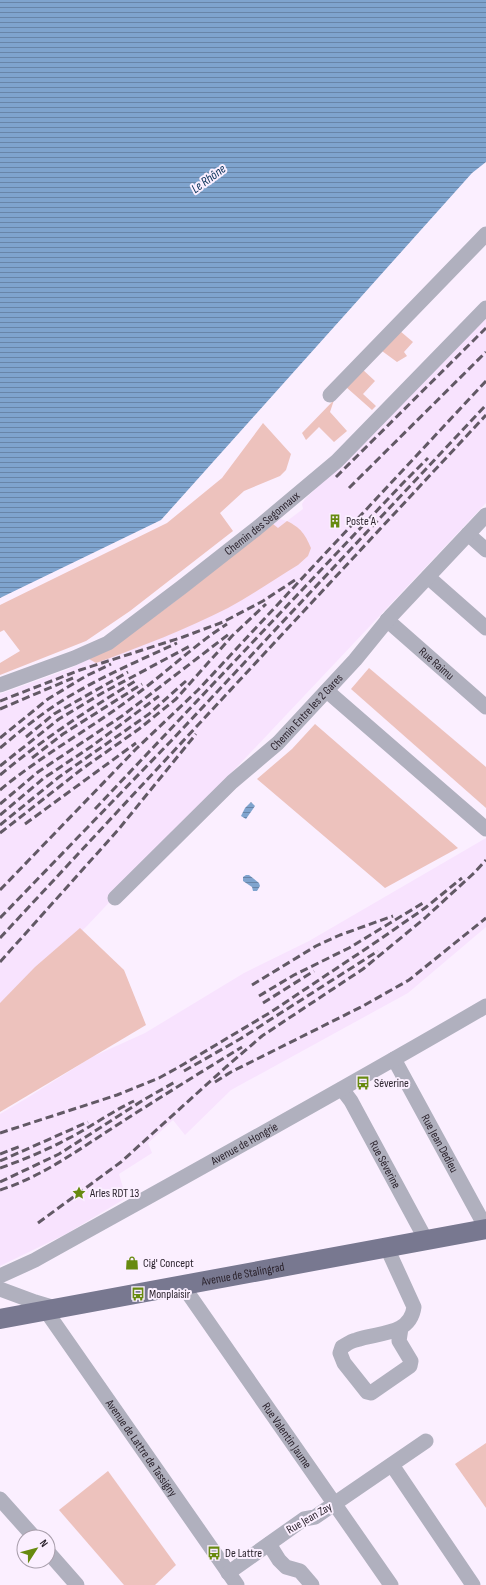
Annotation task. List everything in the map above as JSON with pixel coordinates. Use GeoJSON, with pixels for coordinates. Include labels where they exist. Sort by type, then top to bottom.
{"type":"FeatureCollection","features":[{"type":"Feature","properties":{"kind":"main road","name":"Avenue de Stalingrad"},"geometry":{"type":"LineString","coordinates":[[0,1319],[426,1240],[485,1232]]}},
{"type":"Feature","properties":{"kind":"street"},"geometry":{"type":"LineString","coordinates":[[330,395],[486,234]]}},
{"type":"Feature","properties":{"kind":"street","name":"Chemin des Segonnaux"},"geometry":{"type":"LineString","coordinates":[[0,685],[74,658],[108,643],[182,587],[256,529],[337,461],[486,308]]}},
{"type":"Feature","properties":{"kind":"street","name":"Chemin Entre les 2 Gares"},"geometry":{"type":"LineString","coordinates":[[116,898],[232,782],[278,744],[356,660],[387,620],[486,515]]}},
{"type":"Feature","properties":{"kind":"street"},"geometry":{"type":"LineString","coordinates":[[468,534],[486,550]]}},
{"type":"Feature","properties":{"kind":"street"},"geometry":{"type":"LineString","coordinates":[[428,577],[486,628]]}},
{"type":"Feature","properties":{"kind":"street","name":"Rue Raimu"},"geometry":{"type":"LineString","coordinates":[[387,620],[486,707]]}},
{"type":"Feature","properties":{"kind":"street"},"geometry":{"type":"LineString","coordinates":[[327,691],[486,829]]}},
{"type":"Feature","properties":{"kind":"street","name":"Avenue de Hongrie"},"geometry":{"type":"LineString","coordinates":[[0,1276],[35,1260],[342,1089],[486,1006]]}},
{"type":"Feature","properties":{"kind":"street","name":"Rue Jean Dedieu"},"geometry":{"type":"LineString","coordinates":[[394,1059],[485,1232]]}},
{"type":"Feature","properties":{"kind":"street","name":"Rue Séverine"},"geometry":{"type":"LineString","coordinates":[[342,1089],[351,1101],[426,1240]]}},
{"type":"Feature","properties":{"kind":"street"},"geometry":{"type":"LineString","coordinates":[[387,1248],[414,1306],[413,1315],[401,1328],[356,1340],[342,1347],[340,1353],[344,1363],[367,1392],[371,1393],[410,1366],[411,1361],[399,1341],[401,1328]]}},
{"type":"Feature","properties":{"kind":"street","name":"Rue Valentin Jaume"},"geometry":{"type":"LineString","coordinates":[[183,1286],[391,1585]]}},
{"type":"Feature","properties":{"kind":"street"},"geometry":{"type":"LineString","coordinates":[[0,1289],[52,1310]]}},
{"type":"Feature","properties":{"kind":"street","name":"Avenue de Lattre de Tassigny"},"geometry":{"type":"LineString","coordinates":[[52,1310],[232,1579]]}},
{"type":"Feature","properties":{"kind":"street","name":"Rue Jean Zay"},"geometry":{"type":"LineString","coordinates":[[232,1579],[269,1544],[304,1519],[315,1517],[426,1442]]}},
{"type":"Feature","properties":{"kind":"street"},"geometry":{"type":"LineString","coordinates":[[392,1465],[474,1585]]}},
{"type":"Feature","properties":{"kind":"street"},"geometry":{"type":"LineString","coordinates":[[0,1499],[27,1529]]}},
{"type":"Feature","properties":{"kind":"street"},"geometry":{"type":"LineString","coordinates":[[269,1544],[279,1560],[286,1567],[300,1571],[312,1585]]}},
{"type":"Feature","properties":{"kind":"street"},"geometry":{"type":"LineString","coordinates":[[56,1561],[77,1585]]}},
{"type":"Feature","properties":{"kind":"shaded area"},"geometry":{"type":"Polygon","coordinates":[[[486,319],[486,503],[86,927],[0,1006],[0,694],[69,669],[107,650],[280,519],[287,521],[303,509],[302,504],[305,499],[486,319]]]}},
{"type":"Feature","properties":{"kind":"shaded area"},"geometry":{"type":"Polygon","coordinates":[[[400,331],[413,342],[404,352],[407,356],[397,362],[382,351],[400,331]]]}},
{"type":"Feature","properties":{"kind":"shaded area"},"geometry":{"type":"Polygon","coordinates":[[[362,369],[375,381],[363,394],[376,406],[372,410],[346,387],[362,369]]]}},
{"type":"Feature","properties":{"kind":"shaded area"},"geometry":{"type":"Polygon","coordinates":[[[334,400],[330,412],[347,431],[334,442],[319,427],[306,440],[302,433],[334,400]]]}},
{"type":"Feature","properties":{"kind":"shaded area"},"geometry":{"type":"Polygon","coordinates":[[[263,423],[291,454],[286,470],[280,476],[244,491],[220,513],[233,531],[130,611],[86,641],[0,675],[0,663],[20,651],[4,630],[0,632],[0,605],[167,523],[222,478],[263,423]]]}},
{"type":"Feature","properties":{"kind":"shaded area"},"geometry":{"type":"Polygon","coordinates":[[[287,521],[296,526],[302,532],[311,548],[308,556],[298,565],[237,603],[196,623],[96,663],[89,659],[109,649],[169,606],[273,524],[278,528],[287,521]]]}},
{"type":"Feature","properties":{"kind":"shaded area"},"geometry":{"type":"Polygon","coordinates":[[[369,668],[486,767],[486,808],[351,689],[369,668]]]}},
{"type":"Feature","properties":{"kind":"shaded area"},"geometry":{"type":"Polygon","coordinates":[[[315,724],[458,848],[385,888],[257,779],[292,749],[315,724]]]}},
{"type":"Feature","properties":{"kind":"shaded area"},"geometry":{"type":"Polygon","coordinates":[[[486,838],[486,927],[408,993],[231,1090],[185,1135],[173,1120],[148,1143],[152,1153],[119,1174],[126,1198],[66,1234],[0,1266],[0,1114],[92,1057],[145,1033],[244,973],[309,941],[486,838]]]}},
{"type":"Feature","properties":{"kind":"shaded area"},"geometry":{"type":"Polygon","coordinates":[[[80,928],[124,970],[146,1025],[0,1112],[0,1003],[35,967],[80,928]]]}},
{"type":"Feature","properties":{"kind":"shaded area"},"geometry":{"type":"Polygon","coordinates":[[[486,1443],[486,1508],[455,1464],[486,1443]]]}},
{"type":"Feature","properties":{"kind":"shaded area"},"geometry":{"type":"Polygon","coordinates":[[[108,1471],[176,1565],[155,1585],[124,1585],[59,1510],[108,1471]]]}},
{"type":"Feature","properties":{"kind":"water","name":"Le Rhône"},"geometry":{"type":"Polygon","coordinates":[[[0,0],[486,0],[486,162],[472,173],[161,520],[0,598],[0,0]]]}},
{"type":"Feature","properties":{"kind":"water"},"geometry":{"type":"Polygon","coordinates":[[[251,802],[255,806],[246,819],[241,816],[245,808],[251,802]]]}},
{"type":"Feature","properties":{"kind":"water"},"geometry":{"type":"Polygon","coordinates":[[[249,875],[259,883],[260,886],[257,891],[253,891],[252,887],[243,881],[243,877],[249,875]]]}},
{"type":"Feature","properties":{"kind":"railway"},"geometry":{"type":"LineString","coordinates":[[336,477],[486,328]]}},
{"type":"Feature","properties":{"kind":"railway"},"geometry":{"type":"LineString","coordinates":[[349,488],[486,352]]}},
{"type":"Feature","properties":{"kind":"railway"},"geometry":{"type":"LineString","coordinates":[[0,890],[136,749],[198,690],[486,381]]}},
{"type":"Feature","properties":{"kind":"railway"},"geometry":{"type":"LineString","coordinates":[[0,918],[171,741],[486,405]]}},
{"type":"Feature","properties":{"kind":"railway"},"geometry":{"type":"LineString","coordinates":[[0,938],[486,415]]}},
{"type":"Feature","properties":{"kind":"railway"},"geometry":{"type":"LineString","coordinates":[[95,809],[428,458]]}},
{"type":"Feature","properties":{"kind":"railway"},"geometry":{"type":"LineString","coordinates":[[0,701],[80,670],[183,637],[223,622],[263,601],[295,580]]}},
{"type":"Feature","properties":{"kind":"railway"},"geometry":{"type":"LineString","coordinates":[[0,833],[82,769],[139,729],[176,699],[232,636],[266,604]]}},
{"type":"Feature","properties":{"kind":"railway"},"geometry":{"type":"LineString","coordinates":[[0,790],[32,765],[134,696],[203,641],[227,624]]}},
{"type":"Feature","properties":{"kind":"railway"},"geometry":{"type":"LineString","coordinates":[[0,804],[38,772],[122,716],[229,634]]}},
{"type":"Feature","properties":{"kind":"railway"},"geometry":{"type":"LineString","coordinates":[[0,748],[36,719],[65,699],[112,673],[177,643]]}},
{"type":"Feature","properties":{"kind":"railway"},"geometry":{"type":"LineString","coordinates":[[0,766],[59,719],[104,692],[190,646]]}},
{"type":"Feature","properties":{"kind":"railway"},"geometry":{"type":"LineString","coordinates":[[0,738],[48,699],[86,676],[111,664]]}},
{"type":"Feature","properties":{"kind":"railway"},"geometry":{"type":"LineString","coordinates":[[26,737],[54,714],[128,672]]}},
{"type":"Feature","properties":{"kind":"railway"},"geometry":{"type":"LineString","coordinates":[[0,709],[73,678]]}},
{"type":"Feature","properties":{"kind":"railway"},"geometry":{"type":"LineString","coordinates":[[0,775],[67,725],[137,680]]}},
{"type":"Feature","properties":{"kind":"railway"},"geometry":{"type":"LineString","coordinates":[[0,825],[59,777],[149,714],[186,681]]}},
{"type":"Feature","properties":{"kind":"railway"},"geometry":{"type":"LineString","coordinates":[[32,758],[63,734],[142,684]]}},
{"type":"Feature","properties":{"kind":"railway"},"geometry":{"type":"LineString","coordinates":[[0,815],[44,778],[92,746],[159,696]]}},
{"type":"Feature","properties":{"kind":"railway"},"geometry":{"type":"LineString","coordinates":[[0,962],[118,830],[196,734]]}},
{"type":"Feature","properties":{"kind":"railway"},"geometry":{"type":"LineString","coordinates":[[25,824],[136,743]]}},
{"type":"Feature","properties":{"kind":"railway"},"geometry":{"type":"LineString","coordinates":[[38,1223],[121,1162],[262,1036],[363,969],[425,918],[486,860]]}},
{"type":"Feature","properties":{"kind":"railway"},"geometry":{"type":"LineString","coordinates":[[0,1133],[117,1095],[159,1078],[179,1067],[271,1012],[379,940],[425,908],[462,878]]}},
{"type":"Feature","properties":{"kind":"railway"},"geometry":{"type":"LineString","coordinates":[[259,996],[294,975],[349,948],[423,903]]}},
{"type":"Feature","properties":{"kind":"railway"},"geometry":{"type":"LineString","coordinates":[[252,985],[316,946],[340,935],[393,916]]}},
{"type":"Feature","properties":{"kind":"railway"},"geometry":{"type":"LineString","coordinates":[[215,1082],[231,1072],[363,1006],[409,980],[486,918]]}},
{"type":"Feature","properties":{"kind":"railway"},"geometry":{"type":"LineString","coordinates":[[184,1071],[240,1039],[378,951]]}},
{"type":"Feature","properties":{"kind":"railway"},"geometry":{"type":"LineString","coordinates":[[263,1003],[314,971]]}},
{"type":"Feature","properties":{"kind":"railway"},"geometry":{"type":"LineString","coordinates":[[0,1190],[15,1185],[44,1171],[242,1047]]}},
{"type":"Feature","properties":{"kind":"railway"},"geometry":{"type":"LineString","coordinates":[[0,1182],[59,1154],[145,1099],[175,1082]]}},
{"type":"Feature","properties":{"kind":"railway"},"geometry":{"type":"LineString","coordinates":[[0,1168],[57,1144],[134,1101]]}},
{"type":"Feature","properties":{"kind":"railway"},"geometry":{"type":"LineString","coordinates":[[0,1161],[88,1122]]}},
{"type":"Feature","properties":{"kind":"railway"},"geometry":{"type":"LineString","coordinates":[[0,1154],[21,1146]]}},
{"type":"Feature","properties":{"kind":"place","name":"Poste A"},"geometry":{"type":"Point","coordinates":[335,521]}},
{"type":"Feature","properties":{"kind":"place","name":"Séverine"},"geometry":{"type":"Point","coordinates":[363,1083]}},
{"type":"Feature","properties":{"kind":"place","name":"Arles RDT 13"},"geometry":{"type":"Point","coordinates":[79,1193]}},
{"type":"Feature","properties":{"kind":"place","name":"Cig' Concept"},"geometry":{"type":"Point","coordinates":[132,1263]}},
{"type":"Feature","properties":{"kind":"place","name":"Monplaisir"},"geometry":{"type":"Point","coordinates":[138,1294]}},
{"type":"Feature","properties":{"kind":"place","name":"De Lattre"},"geometry":{"type":"Point","coordinates":[214,1553]}}]}
